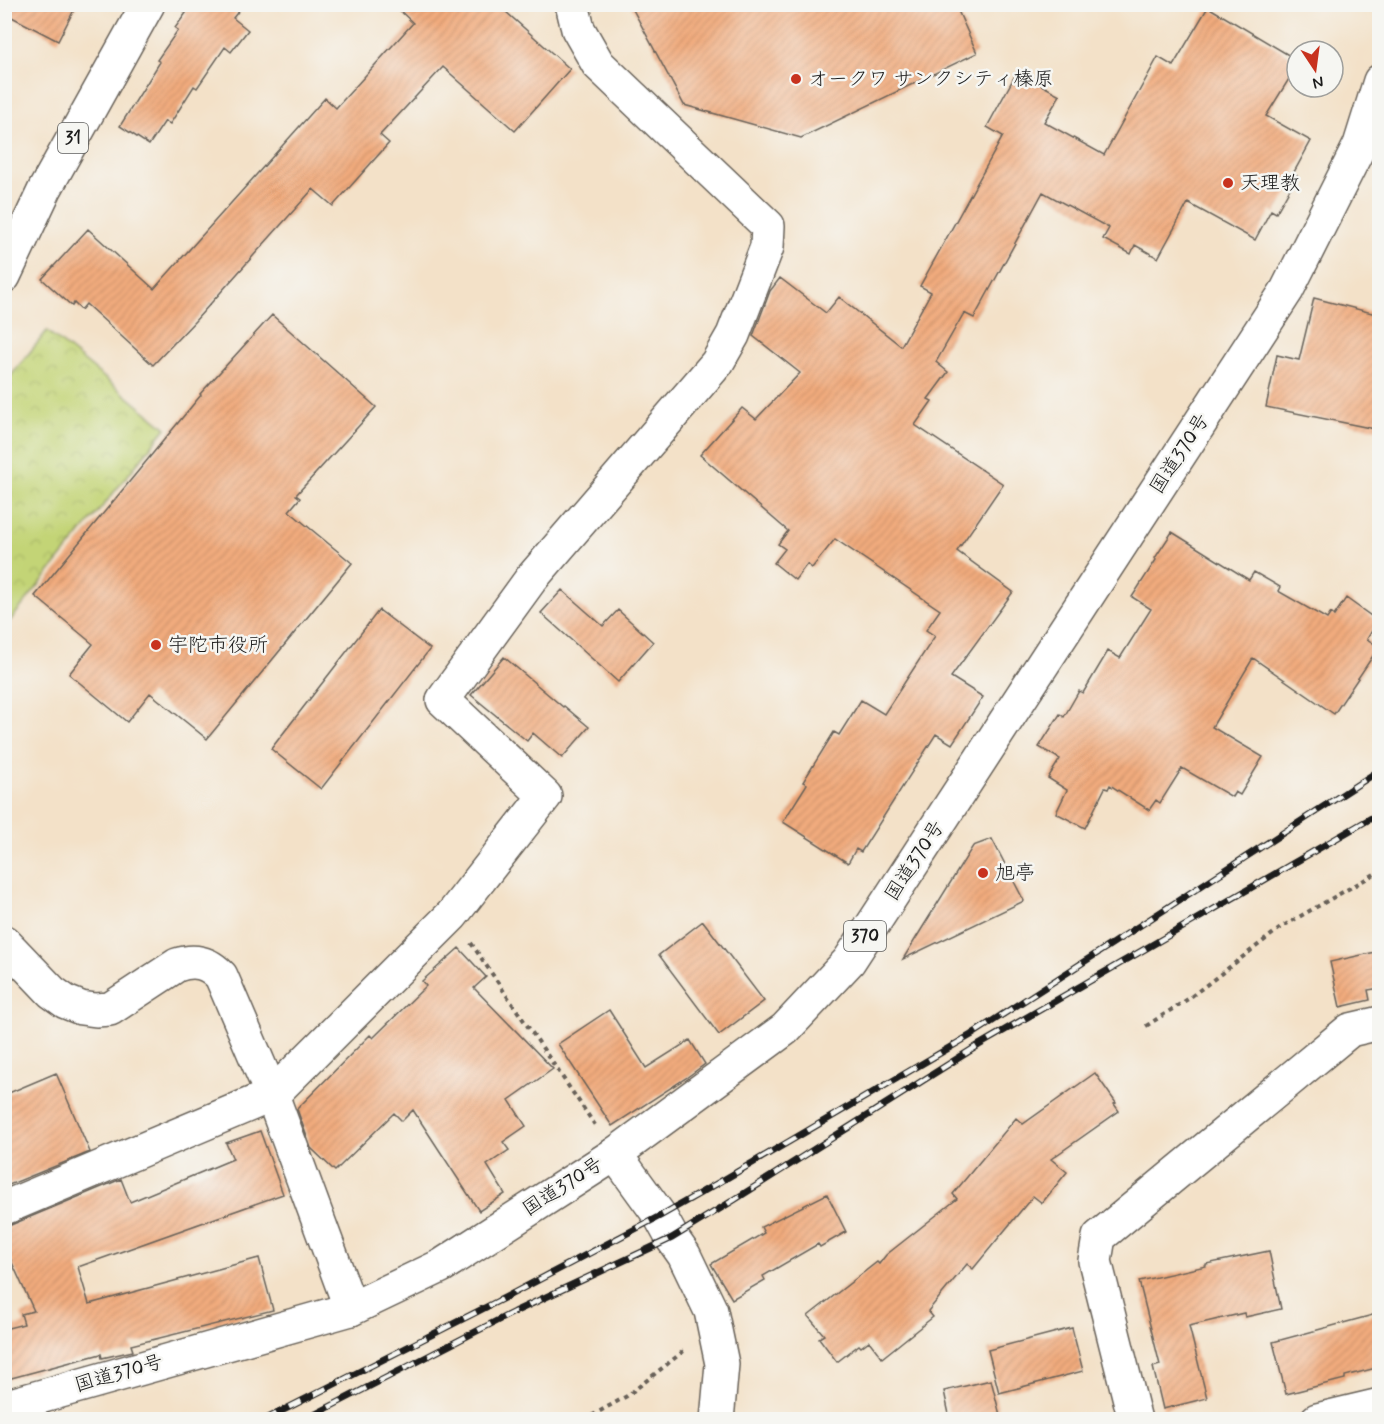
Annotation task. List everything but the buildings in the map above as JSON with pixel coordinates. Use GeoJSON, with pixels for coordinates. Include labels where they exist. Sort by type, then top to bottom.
{"type":"FeatureCollection","features":[{"type":"Feature","properties":{"kind":"main road","name":"31"},"geometry":{"type":"LineString","coordinates":[[4,276],[45,189],[148,4]]}},
{"type":"Feature","properties":{"kind":"main road"},"geometry":{"type":"LineString","coordinates":[[4,1208],[272,1095],[452,915],[545,796],[443,700],[531,579],[717,363],[733,335],[767,247],[768,226],[598,64],[578,29],[572,4]]}},
{"type":"Feature","properties":{"kind":"main road","name":"国道370号"},"geometry":{"type":"LineString","coordinates":[[4,1407],[351,1309],[441,1266],[615,1154],[785,1029],[849,961],[1287,290],[1360,145],[1380,81]]}},
{"type":"Feature","properties":{"kind":"main road"},"geometry":{"type":"LineString","coordinates":[[4,942],[52,992],[66,1002],[81,1008],[96,1010],[110,1009],[177,965],[197,962],[215,969],[226,984],[272,1095],[351,1309]]}},
{"type":"Feature","properties":{"kind":"main road"},"geometry":{"type":"LineString","coordinates":[[1135,1419],[1095,1261],[1099,1237],[1350,1030],[1380,1023]]}},
{"type":"Feature","properties":{"kind":"main road"},"geometry":{"type":"LineString","coordinates":[[615,1154],[660,1216],[684,1255],[711,1311],[722,1364],[717,1419]]}},
{"type":"Feature","properties":{"kind":"main road"},"geometry":{"type":"LineString","coordinates":[[1317,1419],[1380,1405]]}},
{"type":"Feature","properties":{"kind":"path"},"geometry":{"type":"LineString","coordinates":[[1146,1026],[1188,999],[1283,926],[1380,871]]}},
{"type":"Feature","properties":{"kind":"path"},"geometry":{"type":"LineString","coordinates":[[452,915],[615,1154]]}},
{"type":"Feature","properties":{"kind":"path"},"geometry":{"type":"LineString","coordinates":[[584,1419],[627,1396],[679,1354],[715,1329]]}},
{"type":"Feature","properties":{"kind":"green space"},"geometry":{"type":"Polygon","coordinates":[[[47,331],[166,428],[5,627],[5,383],[47,331]]]}},
{"type":"Feature","properties":{"kind":"railway"},"geometry":{"type":"LineString","coordinates":[[264,1420],[506,1297],[725,1179],[971,1035],[1380,770]]}},
{"type":"Feature","properties":{"kind":"railway"},"geometry":{"type":"LineString","coordinates":[[304,1420],[514,1312],[672,1238],[979,1045],[1380,813]]}},
{"type":"Feature","properties":{"kind":"place","name":"オークワ サンクシティ榛原"},"geometry":{"type":"Point","coordinates":[796,79]}},
{"type":"Feature","properties":{"kind":"place","name":"天理教"},"geometry":{"type":"Point","coordinates":[1228,183]}},
{"type":"Feature","properties":{"kind":"place","name":"宇陀市役所"},"geometry":{"type":"Point","coordinates":[156,645]}},
{"type":"Feature","properties":{"kind":"place","name":"旭亭"},"geometry":{"type":"Point","coordinates":[983,873]}}]}
